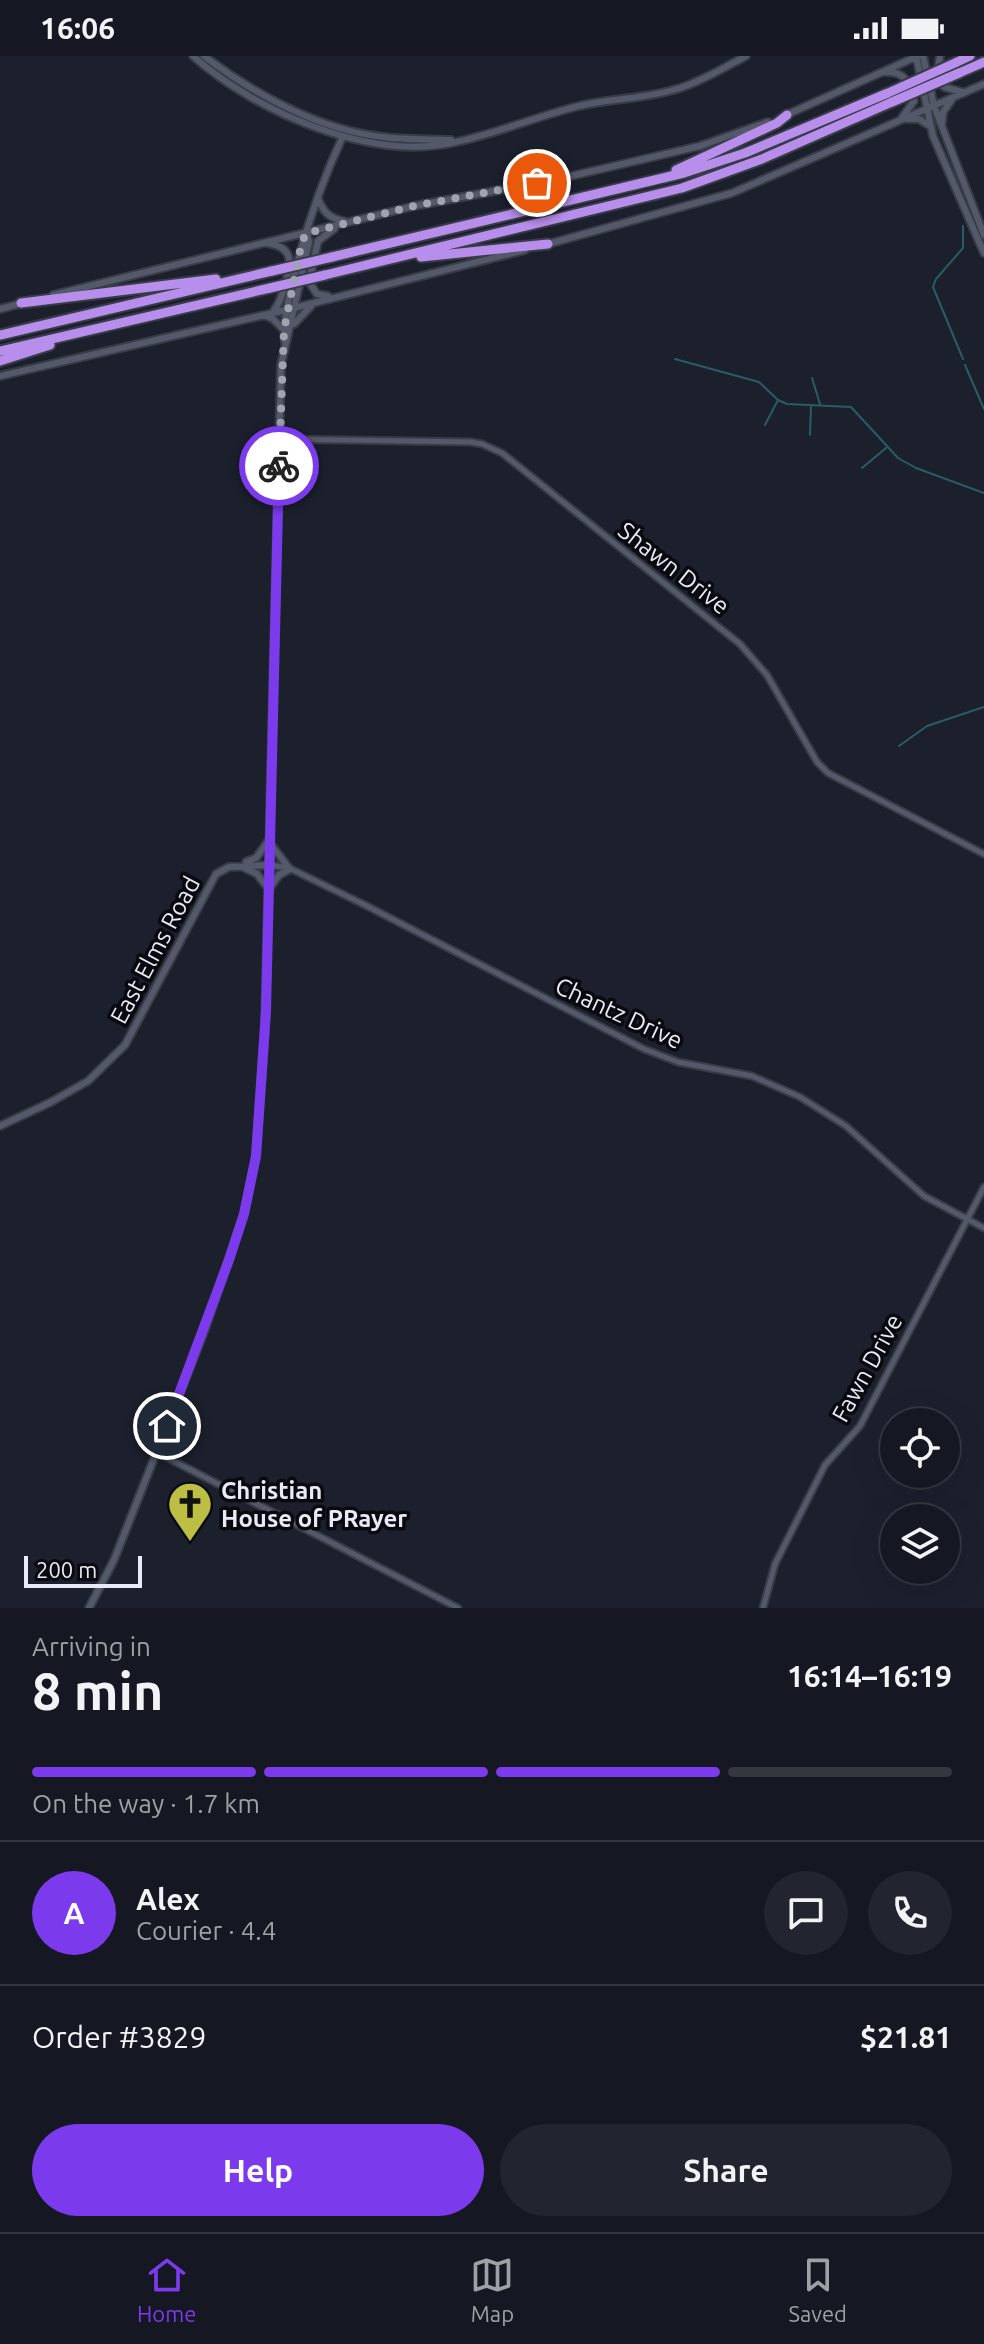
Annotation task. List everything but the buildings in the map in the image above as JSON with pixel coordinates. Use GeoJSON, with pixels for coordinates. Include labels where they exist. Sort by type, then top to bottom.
{"type":"FeatureCollection","features":[{"type":"Feature","properties":{"kind":"highway"},"geometry":{"type":"LineString","coordinates":[[957,68],[970,56]]}},
{"type":"Feature","properties":{"kind":"highway"},"geometry":{"type":"LineString","coordinates":[[0,335],[652,181],[745,153],[957,68],[984,62]]}},
{"type":"Feature","properties":{"kind":"highway"},"geometry":{"type":"LineString","coordinates":[[0,351],[682,188],[762,159],[890,97]]}},
{"type":"Feature","properties":{"kind":"highway"},"geometry":{"type":"LineString","coordinates":[[652,181],[777,123],[787,115]]}},
{"type":"Feature","properties":{"kind":"highway"},"geometry":{"type":"LineString","coordinates":[[397,258],[548,244]]}},
{"type":"Feature","properties":{"kind":"highway"},"geometry":{"type":"LineString","coordinates":[[21,303],[251,275]]}},
{"type":"Feature","properties":{"kind":"highway"},"geometry":{"type":"LineString","coordinates":[[0,361],[69,335]]}},
{"type":"Feature","properties":{"kind":"main road"},"geometry":{"type":"LineString","coordinates":[[193,56],[221,79],[345,133],[382,144],[433,145],[454,143],[578,106],[645,97],[681,88],[746,56]]}},
{"type":"Feature","properties":{"kind":"main road"},"geometry":{"type":"LineString","coordinates":[[204,56],[275,104]]}},
{"type":"Feature","properties":{"kind":"main road"},"geometry":{"type":"LineString","coordinates":[[901,64],[905,56]]}},
{"type":"Feature","properties":{"kind":"main road"},"geometry":{"type":"LineString","coordinates":[[0,309],[414,206],[554,180],[700,146],[787,115],[918,56],[931,108],[931,126],[984,253]]}},
{"type":"Feature","properties":{"kind":"main road"},"geometry":{"type":"LineString","coordinates":[[940,56],[937,75],[944,87],[965,93]]}},
{"type":"Feature","properties":{"kind":"main road"},"geometry":{"type":"LineString","coordinates":[[881,72],[896,72],[904,76],[911,89],[914,101],[901,120]]}},
{"type":"Feature","properties":{"kind":"main road"},"geometry":{"type":"LineString","coordinates":[[0,376],[286,310],[548,244],[732,193],[984,84]]}},
{"type":"Feature","properties":{"kind":"main road"},"geometry":{"type":"LineString","coordinates":[[942,127],[945,108],[955,97]]}},
{"type":"Feature","properties":{"kind":"main road"},"geometry":{"type":"LineString","coordinates":[[931,108],[942,127],[984,235]]}},
{"type":"Feature","properties":{"kind":"main road"},"geometry":{"type":"LineString","coordinates":[[901,120],[919,119],[931,126]]}},
{"type":"Feature","properties":{"kind":"main road"},"geometry":{"type":"LineString","coordinates":[[285,346],[286,310],[302,241],[345,133]]}},
{"type":"Feature","properties":{"kind":"main road"},"geometry":{"type":"LineString","coordinates":[[317,197],[331,219],[350,223]]}},
{"type":"Feature","properties":{"kind":"main road"},"geometry":{"type":"LineString","coordinates":[[337,227],[318,241],[309,282],[317,294],[339,296]]}},
{"type":"Feature","properties":{"kind":"main road"},"geometry":{"type":"LineString","coordinates":[[89,1608],[114,1560],[156,1452],[229,1260],[251,1183],[263,1082],[281,365],[309,242],[307,233]]}},
{"type":"Feature","properties":{"kind":"main road"},"geometry":{"type":"LineString","coordinates":[[263,243],[279,246],[288,255],[290,263],[280,303],[268,314]]}},
{"type":"Feature","properties":{"kind":"main road"},"geometry":{"type":"LineString","coordinates":[[292,327],[301,314],[316,302]]}},
{"type":"Feature","properties":{"kind":"main road"},"geometry":{"type":"LineString","coordinates":[[268,314],[284,330]]}},
{"type":"Feature","properties":{"kind":"main road"},"geometry":{"type":"LineString","coordinates":[[269,889],[279,875],[290,868],[273,850],[270,839]]}},
{"type":"Feature","properties":{"kind":"main road","name":"East Elms Road"},"geometry":{"type":"LineString","coordinates":[[0,1126],[78,1087],[114,1058],[141,1018],[212,879],[224,869],[256,858],[270,839]]}},
{"type":"Feature","properties":{"kind":"main road"},"geometry":{"type":"LineString","coordinates":[[239,865],[270,865]]}},
{"type":"Feature","properties":{"kind":"main road"},"geometry":{"type":"LineString","coordinates":[[239,865],[257,874],[269,889]]}},
{"type":"Feature","properties":{"kind":"street","name":"Shawn Drive"},"geometry":{"type":"LineString","coordinates":[[279,439],[471,442],[502,453],[740,644],[767,675],[817,762],[828,773],[984,854]]}},
{"type":"Feature","properties":{"kind":"street","name":"Chantz Drive"},"geometry":{"type":"LineString","coordinates":[[270,865],[290,868],[644,1049],[678,1062],[752,1076],[800,1097],[846,1126],[924,1196],[984,1228]]}},
{"type":"Feature","properties":{"kind":"street","name":"Fawn Drive"},"geometry":{"type":"LineString","coordinates":[[763,1608],[780,1552],[825,1465],[860,1426],[984,1187]]}},
{"type":"Feature","properties":{"kind":"street"},"geometry":{"type":"LineString","coordinates":[[156,1452],[458,1608]]}},
{"type":"Feature","properties":{"kind":"waterway"},"geometry":{"type":"LineString","coordinates":[[963,226],[963,248],[936,279],[933,287],[963,359]]}},
{"type":"Feature","properties":{"kind":"waterway"},"geometry":{"type":"LineString","coordinates":[[675,359],[759,382],[778,400]]}},
{"type":"Feature","properties":{"kind":"waterway"},"geometry":{"type":"LineString","coordinates":[[965,365],[984,409]]}},
{"type":"Feature","properties":{"kind":"waterway"},"geometry":{"type":"LineString","coordinates":[[812,378],[820,404]]}},
{"type":"Feature","properties":{"kind":"waterway"},"geometry":{"type":"LineString","coordinates":[[765,425],[778,400],[787,404],[851,407],[898,458],[916,468],[984,493]]}},
{"type":"Feature","properties":{"kind":"waterway"},"geometry":{"type":"LineString","coordinates":[[810,435],[811,406]]}},
{"type":"Feature","properties":{"kind":"waterway"},"geometry":{"type":"LineString","coordinates":[[862,468],[886,448]]}},
{"type":"Feature","properties":{"kind":"waterway"},"geometry":{"type":"LineString","coordinates":[[899,746],[927,726],[984,707]]}},
{"type":"Feature","properties":{"kind":"way so far"},"geometry":{"type":"LineString","coordinates":[[279,466],[286,310],[302,241],[307,233],[414,206],[537,183]]}},
{"type":"Feature","properties":{"kind":"place","name":"Christian House of PRayer"},"geometry":{"type":"Point","coordinates":[190,1543]}},
{"type":"Feature","properties":{"kind":"route"},"geometry":{"type":"LineString","coordinates":[[167,1426],[229,1260],[244,1214],[256,1156],[266,1011],[279,466]]}}]}
